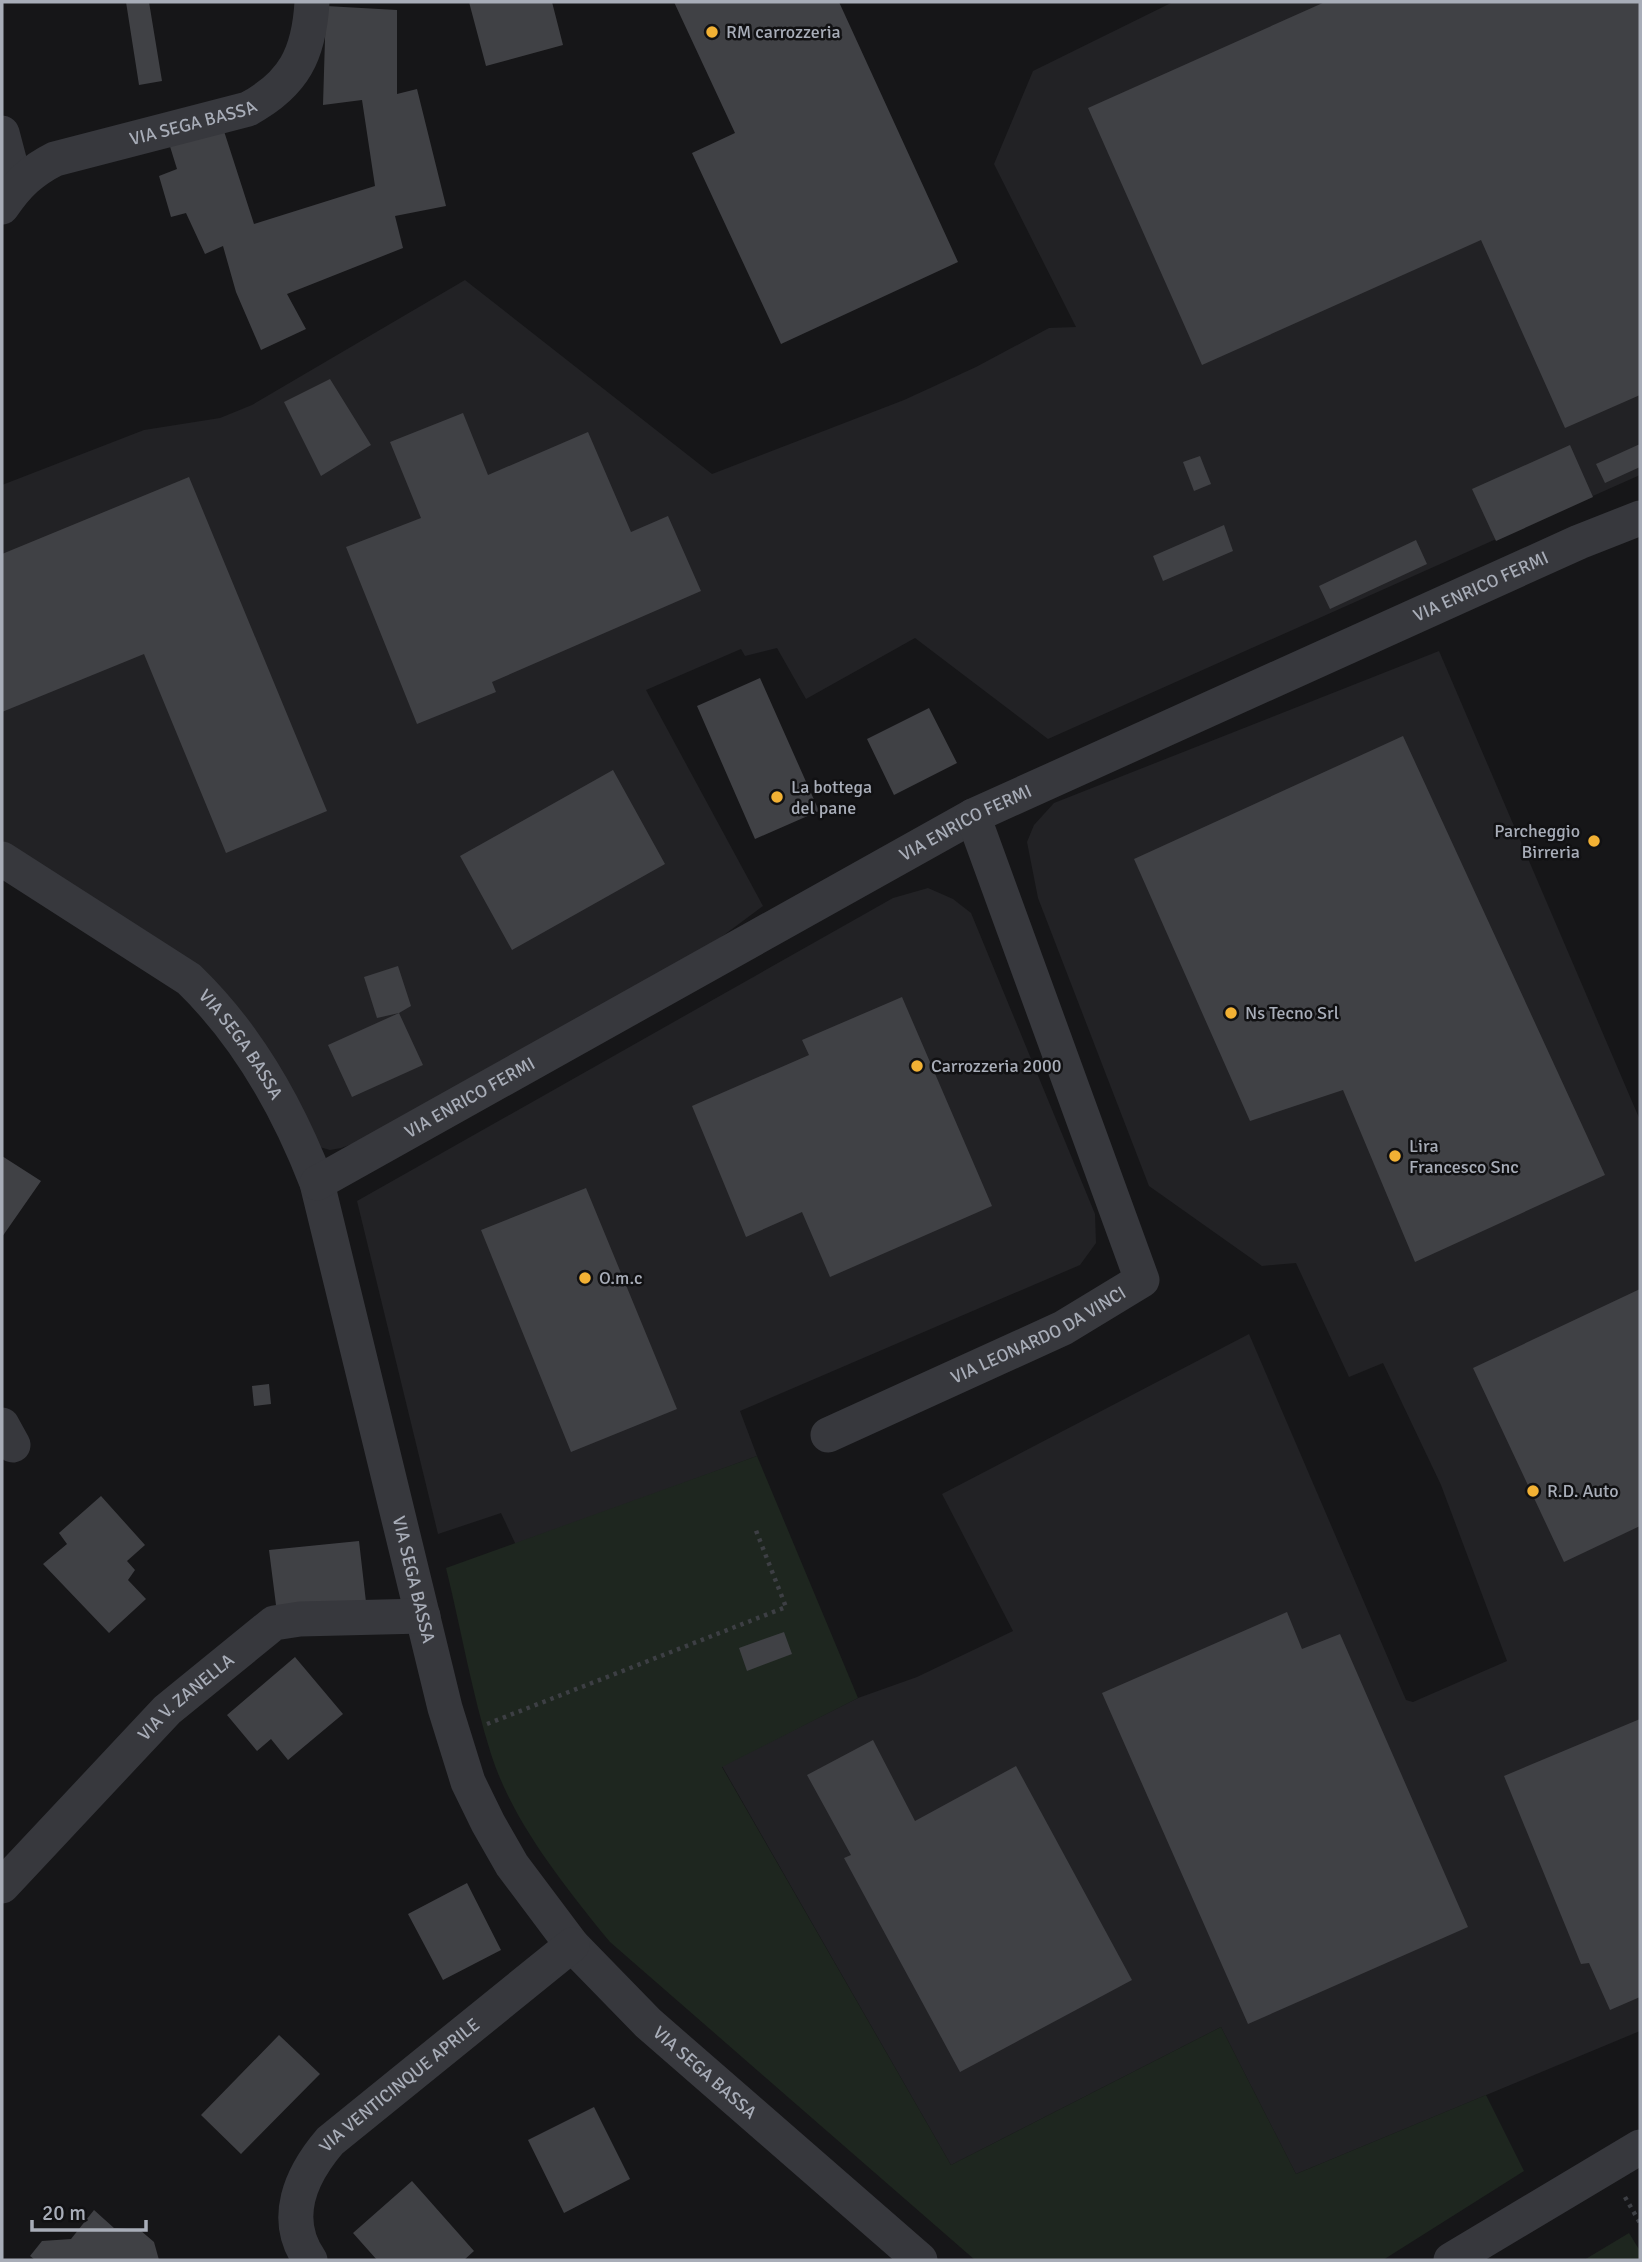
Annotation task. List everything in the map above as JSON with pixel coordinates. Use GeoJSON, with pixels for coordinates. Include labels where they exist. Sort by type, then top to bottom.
{"type":"FeatureCollection","features":[{"type":"Feature","properties":{"kind":"street","name":"VIA SEGA BASSA"},"geometry":{"type":"LineString","coordinates":[[9,197],[35,169],[55,159],[248,109],[269,98],[288,79],[304,51],[310,30],[312,2]]}},
{"type":"Feature","properties":{"kind":"street","name":"VIA SEGA BASSA"},"geometry":{"type":"LineString","coordinates":[[2,133],[9,197]]}},
{"type":"Feature","properties":{"kind":"street","name":"VIA ENRICO FERMI"},"geometry":{"type":"LineString","coordinates":[[317,1183],[973,817],[1566,548],[1640,518]]}},
{"type":"Feature","properties":{"kind":"street","name":"VIA LEONARDO DA VINCI"},"geometry":{"type":"LineString","coordinates":[[828,1435],[1063,1328],[1142,1279],[973,817]]}},
{"type":"Feature","properties":{"kind":"street","name":"VIA SEGA BASSA"},"geometry":{"type":"LineString","coordinates":[[2,859],[189,979],[212,1001],[263,1073],[294,1129],[317,1183],[454,1737],[468,1782],[512,1865],[572,1945],[648,2023],[920,2260]]}},
{"type":"Feature","properties":{"kind":"street","name":"VIA V. ZANELLA"},"geometry":{"type":"LineString","coordinates":[[2,1886],[167,1710],[274,1623],[300,1619],[423,1616]]}},
{"type":"Feature","properties":{"kind":"street","name":"VIA VENTICINQUE APRILE"},"geometry":{"type":"LineString","coordinates":[[310,2260],[302,2249],[295,2227],[304,2176],[330,2141],[572,1945]]}},
{"type":"Feature","properties":{"kind":"street"},"geometry":{"type":"LineString","coordinates":[[1451,2260],[1640,2147]]}},
{"type":"Feature","properties":{"kind":"path"},"geometry":{"type":"LineString","coordinates":[[454,1737],[786,1607],[755,1528]]}},
{"type":"Feature","properties":{"kind":"shaded area"},"geometry":{"type":"Polygon","coordinates":[[[1173,2],[1640,2],[1640,475],[1048,739],[915,638],[806,699],[777,648],[745,656],[741,649],[646,690],[763,906],[720,938],[363,1140],[341,1148],[330,1150],[316,1146],[270,1067],[2,847],[2,485],[144,430],[220,418],[252,405],[465,280],[712,474],[904,400],[976,367],[1049,328],[1076,327],[994,164],[1033,71],[1173,2]]]}},
{"type":"Feature","properties":{"kind":"shaded area"},"geometry":{"type":"Polygon","coordinates":[[[1439,651],[1640,1120],[1640,2031],[1296,2174],[1221,2027],[951,2165],[722,1766],[858,1698],[917,1677],[1013,1631],[942,1494],[1249,1334],[1406,1700],[1413,1702],[1507,1661],[1441,1485],[1383,1363],[1349,1377],[1296,1263],[1262,1266],[1149,1186],[1038,898],[1027,842],[1034,825],[1054,803],[1439,651]]]}},
{"type":"Feature","properties":{"kind":"shaded area"},"geometry":{"type":"Polygon","coordinates":[[[928,888],[953,899],[971,913],[1095,1214],[1096,1243],[1080,1265],[740,1411],[757,1456],[516,1545],[501,1513],[438,1534],[357,1201],[893,898],[928,888]]]}},
{"type":"Feature","properties":{"kind":"shaded area"},"geometry":{"type":"Polygon","coordinates":[[[757,1456],[858,1698],[722,1767],[951,2165],[1221,2027],[1296,2174],[1486,2095],[1524,2171],[1383,2260],[975,2260],[610,1942],[542,1853],[500,1779],[478,1708],[446,1568],[757,1456]]]}},
{"type":"Feature","properties":{"kind":"shaded area"},"geometry":{"type":"Polygon","coordinates":[[[1629,2233],[1640,2251],[1640,2260],[1584,2260],[1629,2233]]]}},
{"type":"Feature","properties":{"kind":"building"},"geometry":{"type":"Polygon","coordinates":[[[126,2],[149,2],[162,81],[139,85],[126,2]]]}},
{"type":"Feature","properties":{"kind":"building"},"geometry":{"type":"Polygon","coordinates":[[[469,2],[552,2],[563,45],[486,66],[469,2]]]}},
{"type":"Feature","properties":{"kind":"building"},"geometry":{"type":"Polygon","coordinates":[[[674,2],[839,2],[958,262],[781,344],[692,153],[735,133],[674,2]]]}},
{"type":"Feature","properties":{"kind":"building"},"geometry":{"type":"Polygon","coordinates":[[[1325,2],[1640,2],[1640,395],[1565,428],[1481,240],[1202,365],[1088,108],[1325,2]]]}},
{"type":"Feature","properties":{"kind":"building"},"geometry":{"type":"Polygon","coordinates":[[[326,6],[397,10],[397,94],[417,89],[446,206],[395,216],[403,248],[287,294],[306,329],[261,350],[236,292],[223,246],[205,254],[186,213],[171,217],[159,176],[177,169],[168,140],[223,128],[254,224],[375,186],[362,100],[323,105],[326,6]]]}},
{"type":"Feature","properties":{"kind":"building"},"geometry":{"type":"Polygon","coordinates":[[[330,379],[371,445],[321,476],[284,402],[330,379]]]}},
{"type":"Feature","properties":{"kind":"building"},"geometry":{"type":"Polygon","coordinates":[[[463,413],[488,475],[588,432],[631,532],[668,516],[701,591],[492,682],[496,692],[417,724],[346,547],[421,518],[390,442],[463,413]]]}},
{"type":"Feature","properties":{"kind":"building"},"geometry":{"type":"Polygon","coordinates":[[[1640,444],[1640,467],[1605,483],[1596,464],[1640,444]]]}},
{"type":"Feature","properties":{"kind":"building"},"geometry":{"type":"Polygon","coordinates":[[[1570,445],[1593,497],[1496,541],[1472,489],[1570,445]]]}},
{"type":"Feature","properties":{"kind":"building"},"geometry":{"type":"Polygon","coordinates":[[[1200,456],[1211,484],[1194,491],[1183,462],[1200,456]]]}},
{"type":"Feature","properties":{"kind":"building"},"geometry":{"type":"Polygon","coordinates":[[[189,477],[327,811],[226,853],[144,654],[2,712],[2,554],[189,477]]]}},
{"type":"Feature","properties":{"kind":"building"},"geometry":{"type":"Polygon","coordinates":[[[1224,525],[1233,551],[1163,581],[1153,556],[1224,525]]]}},
{"type":"Feature","properties":{"kind":"building"},"geometry":{"type":"Polygon","coordinates":[[[1416,540],[1427,564],[1330,609],[1319,586],[1416,540]]]}},
{"type":"Feature","properties":{"kind":"building"},"geometry":{"type":"Polygon","coordinates":[[[760,678],[819,811],[755,839],[697,706],[760,678]]]}},
{"type":"Feature","properties":{"kind":"building"},"geometry":{"type":"Polygon","coordinates":[[[929,708],[957,763],[894,795],[867,739],[929,708]]]}},
{"type":"Feature","properties":{"kind":"building"},"geometry":{"type":"Polygon","coordinates":[[[1403,736],[1605,1175],[1415,1262],[1343,1090],[1250,1121],[1134,859],[1403,736]]]}},
{"type":"Feature","properties":{"kind":"building"},"geometry":{"type":"Polygon","coordinates":[[[613,770],[665,864],[512,950],[460,856],[613,770]]]}},
{"type":"Feature","properties":{"kind":"building"},"geometry":{"type":"Polygon","coordinates":[[[398,966],[411,1006],[399,1013],[377,1018],[364,977],[398,966]]]}},
{"type":"Feature","properties":{"kind":"building"},"geometry":{"type":"Polygon","coordinates":[[[902,997],[992,1206],[830,1277],[802,1212],[746,1237],[692,1106],[809,1055],[802,1040],[902,997]]]}},
{"type":"Feature","properties":{"kind":"building"},"geometry":{"type":"Polygon","coordinates":[[[399,1013],[423,1065],[352,1097],[328,1045],[399,1013]]]}},
{"type":"Feature","properties":{"kind":"building"},"geometry":{"type":"Polygon","coordinates":[[[2,1156],[41,1181],[2,1237],[2,1156]]]}},
{"type":"Feature","properties":{"kind":"building"},"geometry":{"type":"Polygon","coordinates":[[[586,1188],[677,1409],[571,1452],[481,1230],[586,1188]]]}},
{"type":"Feature","properties":{"kind":"building"},"geometry":{"type":"Polygon","coordinates":[[[1640,1289],[1640,1526],[1564,1562],[1473,1368],[1640,1289]]]}},
{"type":"Feature","properties":{"kind":"building"},"geometry":{"type":"Polygon","coordinates":[[[269,1384],[271,1404],[254,1406],[252,1386],[269,1384]]]}},
{"type":"Feature","properties":{"kind":"building"},"geometry":{"type":"Polygon","coordinates":[[[101,1496],[145,1545],[127,1561],[135,1570],[128,1580],[146,1599],[109,1633],[43,1564],[67,1544],[59,1533],[101,1496]]]}},
{"type":"Feature","properties":{"kind":"building"},"geometry":{"type":"Polygon","coordinates":[[[359,1541],[366,1602],[277,1613],[269,1550],[359,1541]]]}},
{"type":"Feature","properties":{"kind":"building"},"geometry":{"type":"Polygon","coordinates":[[[1287,1612],[1302,1649],[1340,1634],[1468,1927],[1248,2024],[1102,1693],[1287,1612]]]}},
{"type":"Feature","properties":{"kind":"building"},"geometry":{"type":"Polygon","coordinates":[[[784,1632],[792,1654],[747,1671],[739,1648],[784,1632]]]}},
{"type":"Feature","properties":{"kind":"building"},"geometry":{"type":"Polygon","coordinates":[[[295,1657],[343,1714],[288,1760],[271,1739],[257,1751],[227,1715],[295,1657]]]}},
{"type":"Feature","properties":{"kind":"building"},"geometry":{"type":"Polygon","coordinates":[[[1640,1719],[1640,1997],[1610,2010],[1589,1963],[1581,1964],[1504,1776],[1640,1719]]]}},
{"type":"Feature","properties":{"kind":"building"},"geometry":{"type":"Polygon","coordinates":[[[873,1740],[915,1821],[1016,1766],[1132,1980],[960,2072],[844,1858],[851,1855],[807,1775],[873,1740]]]}},
{"type":"Feature","properties":{"kind":"building"},"geometry":{"type":"Polygon","coordinates":[[[467,1883],[501,1950],[443,1980],[408,1914],[467,1883]]]}},
{"type":"Feature","properties":{"kind":"building"},"geometry":{"type":"Polygon","coordinates":[[[279,2035],[320,2074],[241,2154],[201,2115],[279,2035]]]}},
{"type":"Feature","properties":{"kind":"building"},"geometry":{"type":"Polygon","coordinates":[[[594,2107],[630,2179],[564,2213],[528,2140],[594,2107]]]}},
{"type":"Feature","properties":{"kind":"building"},"geometry":{"type":"Polygon","coordinates":[[[412,2181],[474,2251],[464,2260],[377,2260],[353,2233],[412,2181]]]}},
{"type":"Feature","properties":{"kind":"building"},"geometry":{"type":"Polygon","coordinates":[[[94,2210],[114,2228],[140,2230],[154,2242],[159,2260],[35,2260],[30,2256],[42,2241],[71,2239],[94,2210]]]}},
{"type":"Feature","properties":{"kind":"place","name":"RM carrozzeria"},"geometry":{"type":"Point","coordinates":[712,32]}},
{"type":"Feature","properties":{"kind":"place","name":"La bottega del pane"},"geometry":{"type":"Point","coordinates":[777,797]}},
{"type":"Feature","properties":{"kind":"place","name":"Parcheggio Birreria"},"geometry":{"type":"Point","coordinates":[1594,841]}},
{"type":"Feature","properties":{"kind":"place","name":"Ns Tecno Srl"},"geometry":{"type":"Point","coordinates":[1231,1013]}},
{"type":"Feature","properties":{"kind":"place","name":"Carrozzeria 2000"},"geometry":{"type":"Point","coordinates":[917,1066]}},
{"type":"Feature","properties":{"kind":"place","name":"Lira Francesco Snc"},"geometry":{"type":"Point","coordinates":[1395,1156]}},
{"type":"Feature","properties":{"kind":"place","name":"O.m.c"},"geometry":{"type":"Point","coordinates":[585,1278]}},
{"type":"Feature","properties":{"kind":"place","name":"R.D. Auto"},"geometry":{"type":"Point","coordinates":[1533,1491]}}]}
